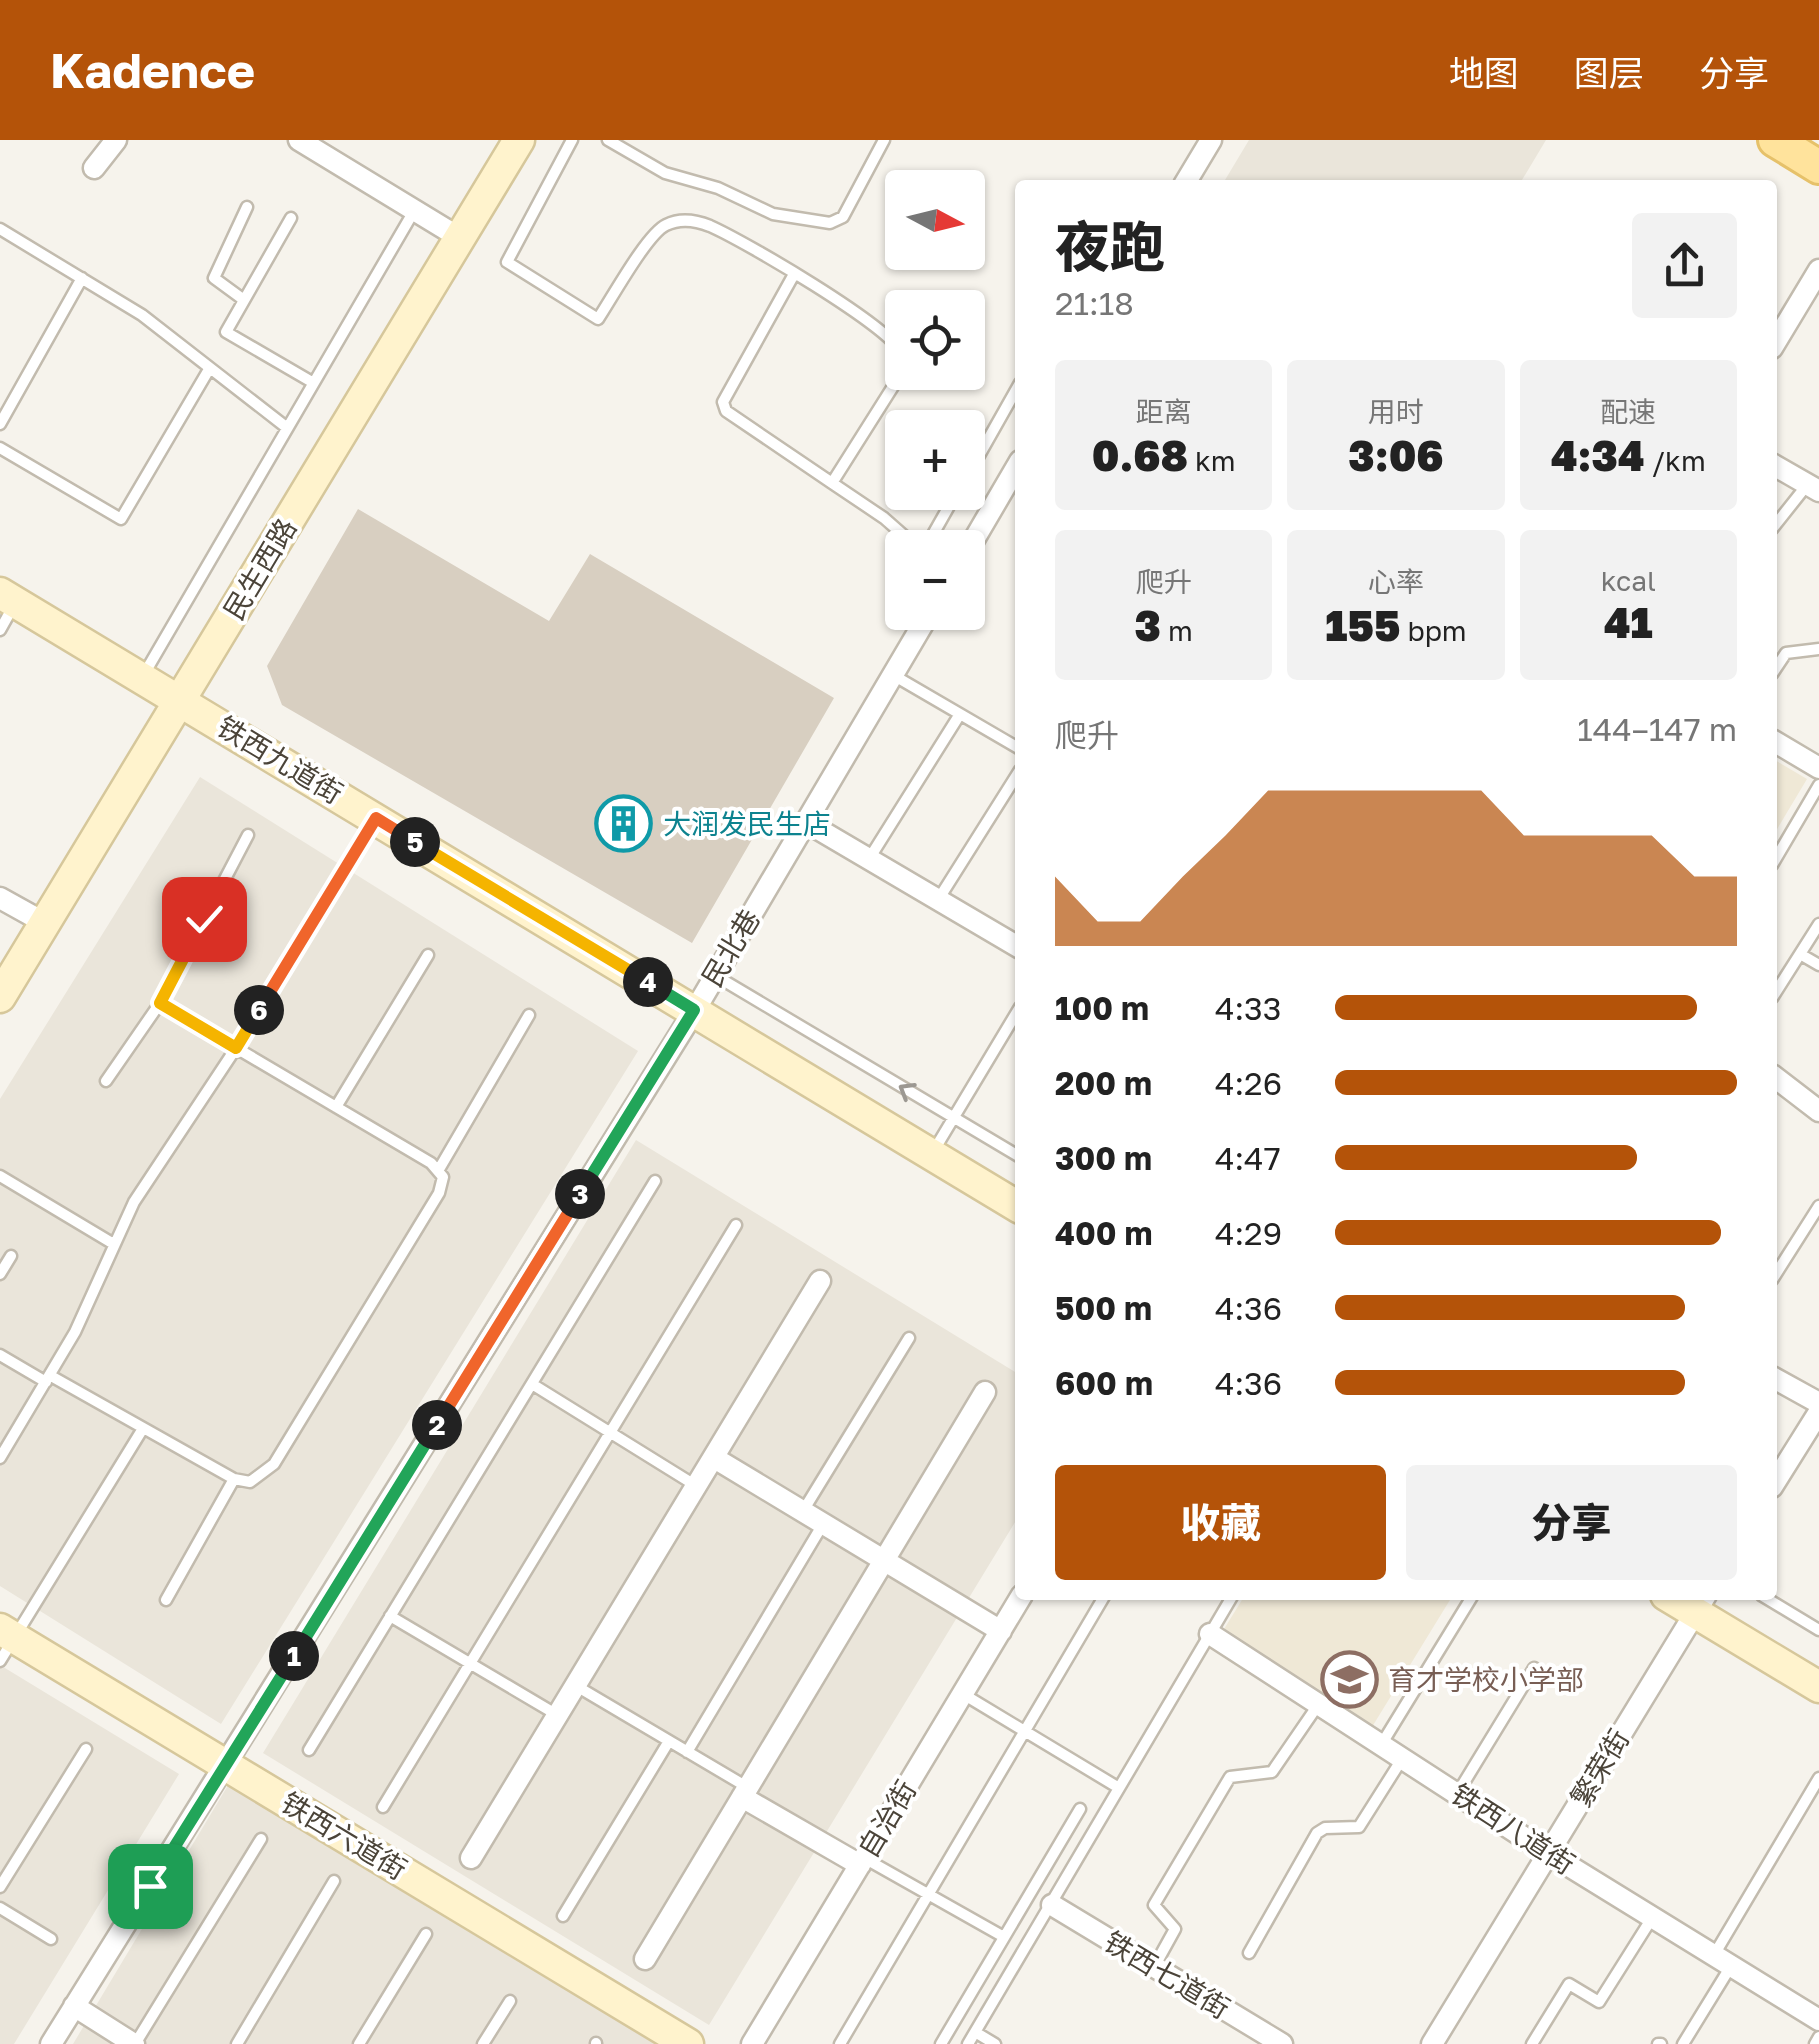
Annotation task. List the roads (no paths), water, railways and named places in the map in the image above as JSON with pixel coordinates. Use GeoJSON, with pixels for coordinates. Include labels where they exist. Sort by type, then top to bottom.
{"type":"FeatureCollection","features":[{"type":"Feature","properties":{"kind":"main road","name":"民生西路"},"geometry":{"type":"LineString","coordinates":[[0,997],[519,140]]}},
{"type":"Feature","properties":{"kind":"main road"},"geometry":{"type":"LineString","coordinates":[[1775,140],[1819,167]]}},
{"type":"Feature","properties":{"kind":"main road","name":"铁西九道街"},"geometry":{"type":"LineString","coordinates":[[8,598],[1015,1205]]}},
{"type":"Feature","properties":{"kind":"main road"},"geometry":{"type":"LineString","coordinates":[[1700,1604],[1819,1687]]}},
{"type":"Feature","properties":{"kind":"main road","name":"铁西六道街"},"geometry":{"type":"LineString","coordinates":[[5,1642],[226,1765],[688,2044]]}},
{"type":"Feature","properties":{"kind":"street"},"geometry":{"type":"LineString","coordinates":[[94,168],[116,140]]}},
{"type":"Feature","properties":{"kind":"street"},"geometry":{"type":"LineString","coordinates":[[300,140],[460,238]]}},
{"type":"Feature","properties":{"kind":"street"},"geometry":{"type":"LineString","coordinates":[[1187,180],[1210,140]]}},
{"type":"Feature","properties":{"kind":"street"},"geometry":{"type":"LineString","coordinates":[[1777,340],[1819,270]]}},
{"type":"Feature","properties":{"kind":"street"},"geometry":{"type":"LineString","coordinates":[[1777,467],[1813,487]]}},
{"type":"Feature","properties":{"kind":"street"},"geometry":{"type":"LineString","coordinates":[[980,530],[1015,470]]}},
{"type":"Feature","properties":{"kind":"street","name":"民北巷"},"geometry":{"type":"LineString","coordinates":[[51,2044],[694,1010],[919,630]]}},
{"type":"Feature","properties":{"kind":"street"},"geometry":{"type":"LineString","coordinates":[[1777,743],[1819,768]]}},
{"type":"Feature","properties":{"kind":"street"},"geometry":{"type":"LineString","coordinates":[[806,822],[1015,945]]}},
{"type":"Feature","properties":{"kind":"street"},"geometry":{"type":"LineString","coordinates":[[0,898],[45,923]]}},
{"type":"Feature","properties":{"kind":"street"},"geometry":{"type":"LineString","coordinates":[[1777,1087],[1819,1111]]}},
{"type":"Feature","properties":{"kind":"street"},"geometry":{"type":"LineString","coordinates":[[471,1858],[699,1488],[820,1281]]}},
{"type":"Feature","properties":{"kind":"street"},"geometry":{"type":"LineString","coordinates":[[1777,1380],[1819,1403]]}},
{"type":"Feature","properties":{"kind":"street"},"geometry":{"type":"LineString","coordinates":[[645,1960],[985,1392]]}},
{"type":"Feature","properties":{"kind":"street"},"geometry":{"type":"LineString","coordinates":[[1777,1479],[1819,1412]]}},
{"type":"Feature","properties":{"kind":"street"},"geometry":{"type":"LineString","coordinates":[[716,1458],[1001,1631]]}},
{"type":"Feature","properties":{"kind":"street","name":"自治街"},"geometry":{"type":"LineString","coordinates":[[752,2044],[1019,1600]]}},
{"type":"Feature","properties":{"kind":"street","name":"繁荣街"},"geometry":{"type":"LineString","coordinates":[[1432,2044],[1700,1604]]}},
{"type":"Feature","properties":{"kind":"street","name":"铁西八道街"},"geometry":{"type":"LineString","coordinates":[[1210,1634],[1548,1853],[1819,2020]]}},
{"type":"Feature","properties":{"kind":"street"},"geometry":{"type":"LineString","coordinates":[[745,1793],[862,1862]]}},
{"type":"Feature","properties":{"kind":"street","name":"铁西七道街"},"geometry":{"type":"LineString","coordinates":[[1052,1905],[1282,2044]]}},
{"type":"Feature","properties":{"kind":"street"},"geometry":{"type":"LineString","coordinates":[[74,2006],[135,2044]]}},
{"type":"Feature","properties":{"kind":"lane"},"geometry":{"type":"LineString","coordinates":[[572,140],[506,262],[598,319],[661,226],[683,219],[710,226],[885,332]]}},
{"type":"Feature","properties":{"kind":"lane"},"geometry":{"type":"LineString","coordinates":[[608,140],[666,173],[718,188],[773,214],[830,223],[843,217],[884,140]]}},
{"type":"Feature","properties":{"kind":"lane"},"geometry":{"type":"LineString","coordinates":[[244,300],[214,278],[247,207]]}},
{"type":"Feature","properties":{"kind":"lane"},"geometry":{"type":"LineString","coordinates":[[142,677],[414,210]]}},
{"type":"Feature","properties":{"kind":"lane"},"geometry":{"type":"LineString","coordinates":[[291,218],[226,332],[312,382]]}},
{"type":"Feature","properties":{"kind":"lane"},"geometry":{"type":"LineString","coordinates":[[0,229],[142,315],[208,371],[286,427]]}},
{"type":"Feature","properties":{"kind":"lane"},"geometry":{"type":"LineString","coordinates":[[793,276],[723,402],[726,411],[898,530]]}},
{"type":"Feature","properties":{"kind":"lane"},"geometry":{"type":"LineString","coordinates":[[0,424],[82,278]]}},
{"type":"Feature","properties":{"kind":"lane"},"geometry":{"type":"LineString","coordinates":[[0,448],[121,519],[208,371]]}},
{"type":"Feature","properties":{"kind":"lane"},"geometry":{"type":"LineString","coordinates":[[832,483],[891,390]]}},
{"type":"Feature","properties":{"kind":"lane"},"geometry":{"type":"LineString","coordinates":[[985,445],[1015,392]]}},
{"type":"Feature","properties":{"kind":"lane"},"geometry":{"type":"LineString","coordinates":[[1777,525],[1813,487]]}},
{"type":"Feature","properties":{"kind":"lane"},"geometry":{"type":"LineString","coordinates":[[0,630],[8,598]]}},
{"type":"Feature","properties":{"kind":"lane"},"geometry":{"type":"LineString","coordinates":[[1777,666],[1786,653],[1819,649]]}},
{"type":"Feature","properties":{"kind":"lane"},"geometry":{"type":"LineString","coordinates":[[893,675],[1015,747]]}},
{"type":"Feature","properties":{"kind":"lane"},"geometry":{"type":"LineString","coordinates":[[869,859],[960,714]]}},
{"type":"Feature","properties":{"kind":"lane"},"geometry":{"type":"LineString","coordinates":[[938,900],[1015,778]]}},
{"type":"Feature","properties":{"kind":"lane"},"geometry":{"type":"LineString","coordinates":[[1777,856],[1819,785]]}},
{"type":"Feature","properties":{"kind":"lane"},"geometry":{"type":"LineString","coordinates":[[0,1458],[75,1332],[112,1243],[134,1202],[236,1048],[376,818]]}},
{"type":"Feature","properties":{"kind":"lane"},"geometry":{"type":"LineString","coordinates":[[106,1082],[160,1003],[248,835]]}},
{"type":"Feature","properties":{"kind":"lane"},"geometry":{"type":"LineString","coordinates":[[1777,990],[1819,924]]}},
{"type":"Feature","properties":{"kind":"lane"},"geometry":{"type":"LineString","coordinates":[[1800,954],[1819,965]]}},
{"type":"Feature","properties":{"kind":"lane"},"geometry":{"type":"LineString","coordinates":[[336,1107],[428,955]]}},
{"type":"Feature","properties":{"kind":"lane"},"geometry":{"type":"LineString","coordinates":[[714,976],[1015,1154]]}},
{"type":"Feature","properties":{"kind":"lane"},"geometry":{"type":"LineString","coordinates":[[0,1356],[142,1430],[169,1440],[234,1480],[250,1482],[274,1464],[438,1193],[443,1177],[438,1171],[160,1003]]}},
{"type":"Feature","properties":{"kind":"lane"},"geometry":{"type":"LineString","coordinates":[[438,1171],[529,1014]]}},
{"type":"Feature","properties":{"kind":"lane"},"geometry":{"type":"LineString","coordinates":[[932,1154],[1015,1015]]}},
{"type":"Feature","properties":{"kind":"lane"},"geometry":{"type":"LineString","coordinates":[[0,1176],[112,1243]]}},
{"type":"Feature","properties":{"kind":"lane"},"geometry":{"type":"LineString","coordinates":[[309,1750],[655,1180]]}},
{"type":"Feature","properties":{"kind":"lane"},"geometry":{"type":"LineString","coordinates":[[1777,1272],[1819,1206]]}},
{"type":"Feature","properties":{"kind":"lane"},"geometry":{"type":"LineString","coordinates":[[384,1806],[736,1225]]}},
{"type":"Feature","properties":{"kind":"lane"},"geometry":{"type":"LineString","coordinates":[[0,1274],[11,1256]]}},
{"type":"Feature","properties":{"kind":"lane"},"geometry":{"type":"LineString","coordinates":[[803,1512],[909,1338]]}},
{"type":"Feature","properties":{"kind":"lane"},"geometry":{"type":"LineString","coordinates":[[532,1384],[699,1488]]}},
{"type":"Feature","properties":{"kind":"lane"},"geometry":{"type":"LineString","coordinates":[[5,1642],[142,1430]]}},
{"type":"Feature","properties":{"kind":"lane"},"geometry":{"type":"LineString","coordinates":[[166,1600],[234,1480]]}},
{"type":"Feature","properties":{"kind":"lane"},"geometry":{"type":"LineString","coordinates":[[687,1752],[823,1524]]}},
{"type":"Feature","properties":{"kind":"lane"},"geometry":{"type":"LineString","coordinates":[[840,2044],[1103,1600]]}},
{"type":"Feature","properties":{"kind":"lane"},"geometry":{"type":"LineString","coordinates":[[968,2044],[1231,1600]]}},
{"type":"Feature","properties":{"kind":"lane"},"geometry":{"type":"LineString","coordinates":[[1381,1745],[1470,1600]]}},
{"type":"Feature","properties":{"kind":"lane"},"geometry":{"type":"LineString","coordinates":[[1769,1600],[1819,1630]]}},
{"type":"Feature","properties":{"kind":"lane"},"geometry":{"type":"LineString","coordinates":[[390,1616],[560,1716]]}},
{"type":"Feature","properties":{"kind":"lane"},"geometry":{"type":"LineString","coordinates":[[1457,1794],[1534,1668]]}},
{"type":"Feature","properties":{"kind":"lane"},"geometry":{"type":"LineString","coordinates":[[578,1687],[687,1752],[745,1793]]}},
{"type":"Feature","properties":{"kind":"lane"},"geometry":{"type":"LineString","coordinates":[[963,1694],[1120,1788]]}},
{"type":"Feature","properties":{"kind":"lane"},"geometry":{"type":"LineString","coordinates":[[1154,1967],[1175,1930],[1154,1905],[1230,1776],[1272,1772],[1319,1704]]}},
{"type":"Feature","properties":{"kind":"lane"},"geometry":{"type":"LineString","coordinates":[[563,1916],[669,1741]]}},
{"type":"Feature","properties":{"kind":"lane"},"geometry":{"type":"LineString","coordinates":[[0,1887],[86,1749]]}},
{"type":"Feature","properties":{"kind":"lane"},"geometry":{"type":"LineString","coordinates":[[1248,1953],[1317,1833],[1325,1828],[1345,1831],[1359,1826],[1403,1758]]}},
{"type":"Feature","properties":{"kind":"lane"},"geometry":{"type":"LineString","coordinates":[[1683,2044],[1722,1960],[1819,1778]]}},
{"type":"Feature","properties":{"kind":"lane"},"geometry":{"type":"LineString","coordinates":[[940,2044],[1080,1809]]}},
{"type":"Feature","properties":{"kind":"lane"},"geometry":{"type":"LineString","coordinates":[[135,2044],[262,1839]]}},
{"type":"Feature","properties":{"kind":"lane"},"geometry":{"type":"LineString","coordinates":[[862,1862],[1004,1937]]}},
{"type":"Feature","properties":{"kind":"lane"},"geometry":{"type":"LineString","coordinates":[[237,2044],[334,1881]]}},
{"type":"Feature","properties":{"kind":"lane"},"geometry":{"type":"LineString","coordinates":[[0,1908],[52,1939]]}},
{"type":"Feature","properties":{"kind":"lane"},"geometry":{"type":"LineString","coordinates":[[1532,2044],[1570,1984],[1599,2002],[1652,1917]]}},
{"type":"Feature","properties":{"kind":"lane"},"geometry":{"type":"LineString","coordinates":[[359,2044],[426,1934]]}},
{"type":"Feature","properties":{"kind":"lane"},"geometry":{"type":"LineString","coordinates":[[483,2044],[510,2001]]}},
{"type":"Feature","properties":{"kind":"lane"},"geometry":{"type":"LineString","coordinates":[[975,2032],[995,2044]]}},
{"type":"Feature","properties":{"kind":"lane"},"geometry":{"type":"LineString","coordinates":[[1815,2044],[1819,2037]]}},
{"type":"Feature","properties":{"kind":"place","name":"大润发民生店"},"geometry":{"type":"Point","coordinates":[624,824]}},
{"type":"Feature","properties":{"kind":"place","name":"育才学校小学部"},"geometry":{"type":"Point","coordinates":[1349,1680]}}]}
